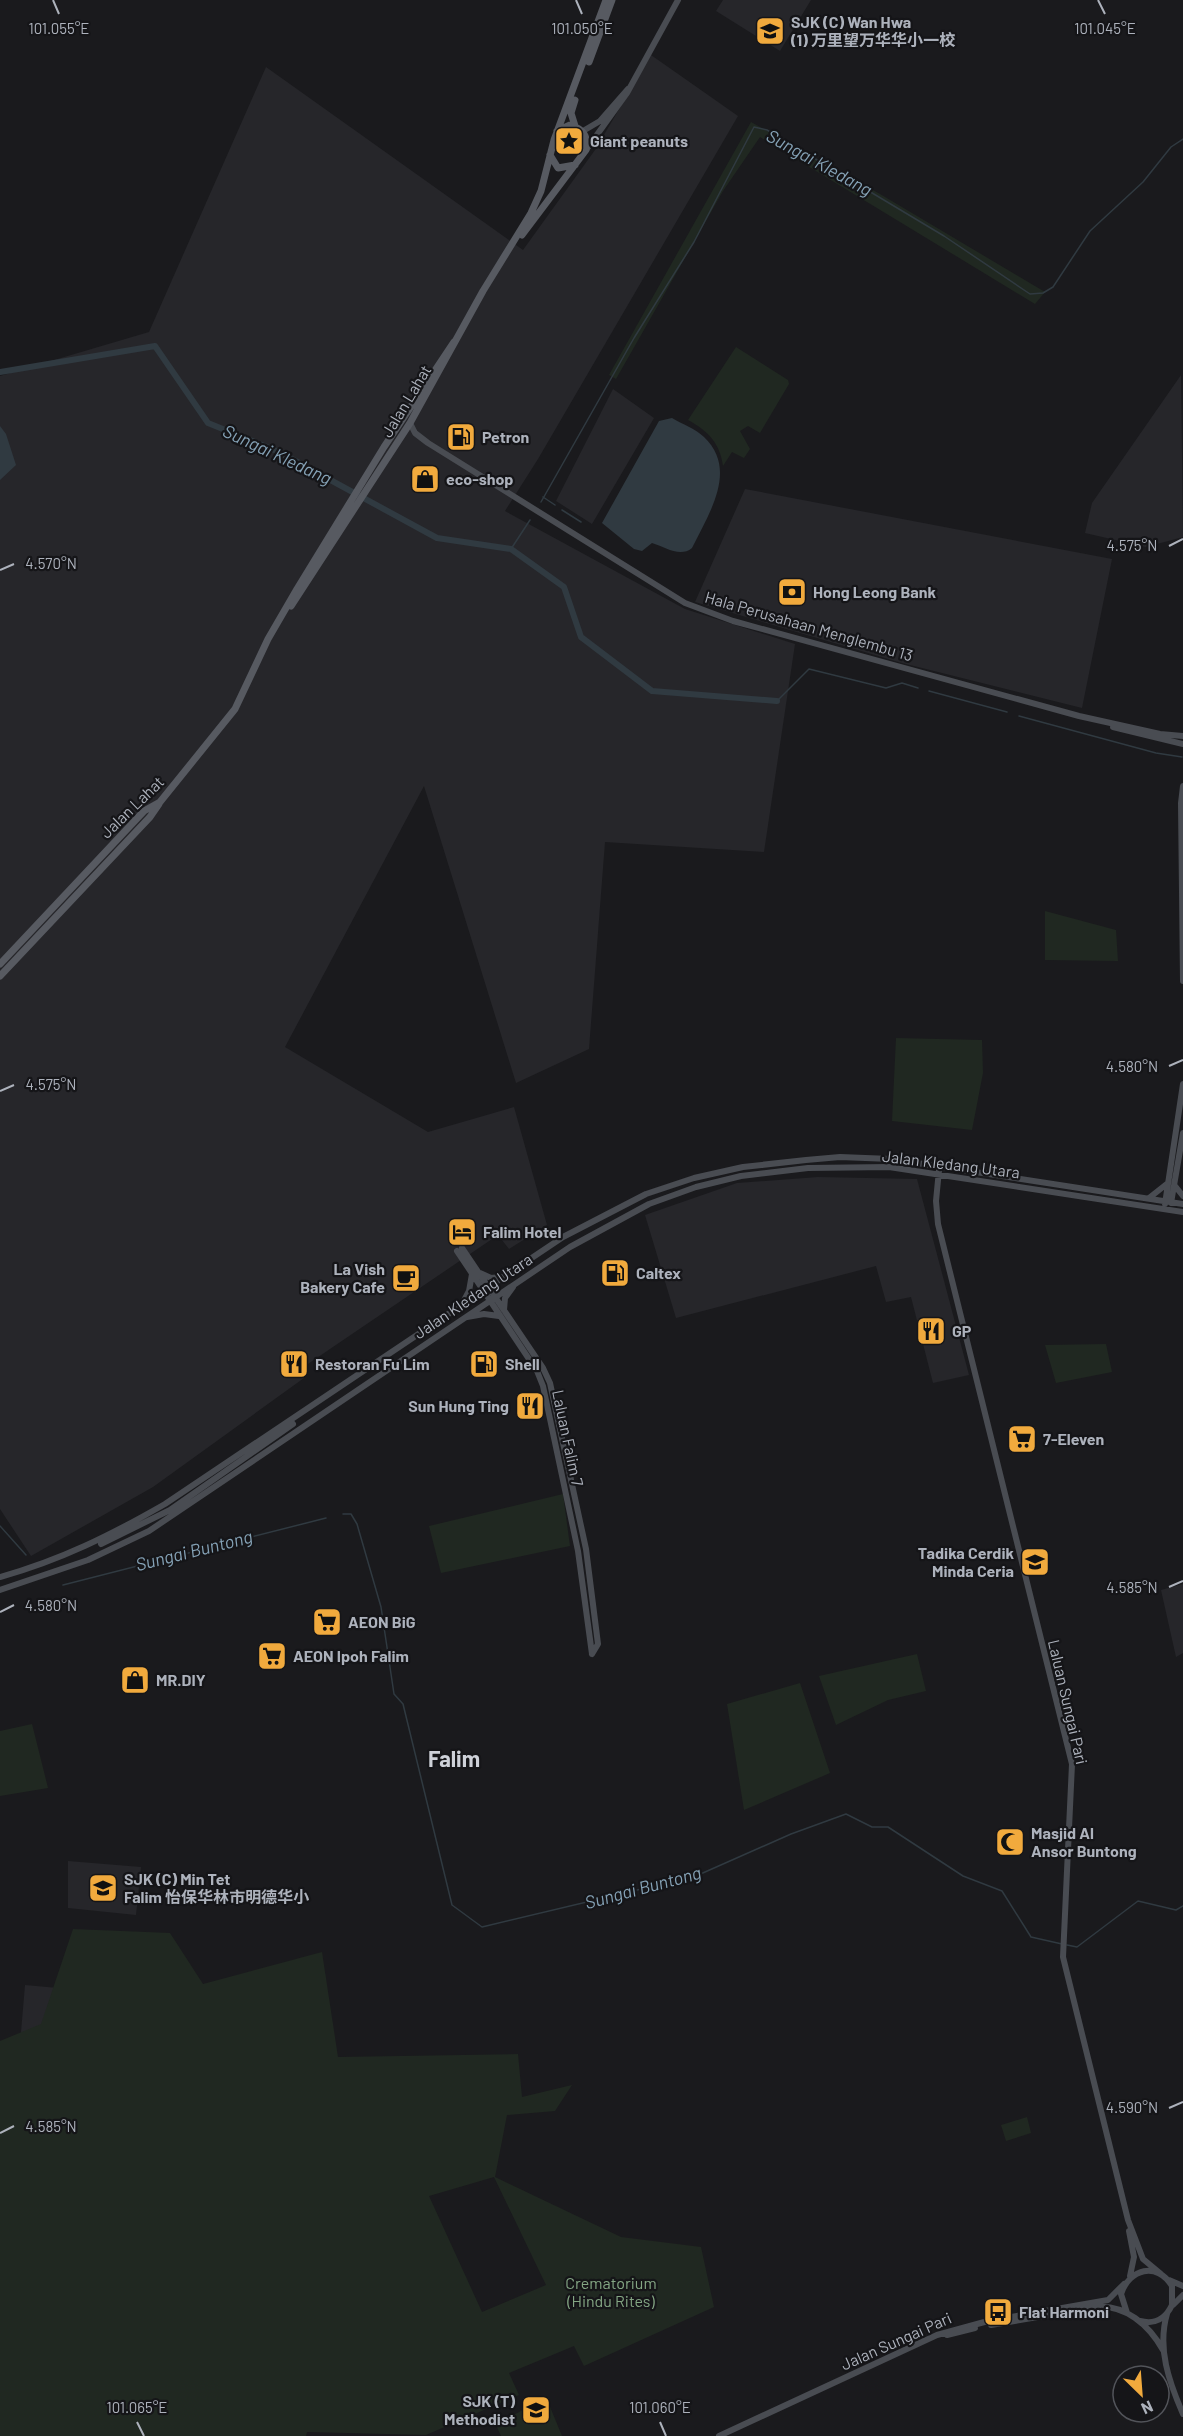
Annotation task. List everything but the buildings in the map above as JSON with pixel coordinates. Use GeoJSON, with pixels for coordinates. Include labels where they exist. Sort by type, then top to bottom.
{"type":"FeatureCollection","features":[{"type":"Feature","properties":{"kind":"main road"},"geometry":{"type":"LineString","coordinates":[[606,0],[550,155],[558,168],[570,168],[576,164],[628,89]]}},
{"type":"Feature","properties":{"kind":"main road"},"geometry":{"type":"LineString","coordinates":[[586,150],[586,136],[572,120],[573,105],[612,0]]}},
{"type":"Feature","properties":{"kind":"main road"},"geometry":{"type":"LineString","coordinates":[[583,131],[600,121],[628,89],[656,45],[678,0]]}},
{"type":"Feature","properties":{"kind":"main road"},"geometry":{"type":"LineString","coordinates":[[557,131],[564,126],[575,126]]}},
{"type":"Feature","properties":{"kind":"main road","name":"Jalan Lahat"},"geometry":{"type":"LineString","coordinates":[[362,492],[384,447],[454,342],[513,243],[541,191],[550,155]]}},
{"type":"Feature","properties":{"kind":"main road","name":"Jalan Lahat"},"geometry":{"type":"LineString","coordinates":[[513,243],[576,164]]}},
{"type":"Feature","properties":{"kind":"main road","name":"Jalan Lahat"},"geometry":{"type":"LineString","coordinates":[[0,964],[144,811],[160,802],[235,709],[278,622],[302,593],[353,506],[410,423],[450,356],[454,342]]}},
{"type":"Feature","properties":{"kind":"main road"},"geometry":{"type":"LineString","coordinates":[[402,435],[415,433],[410,423]]}},
{"type":"Feature","properties":{"kind":"main road","name":"Hala Perusahaan Menglembu 13"},"geometry":{"type":"LineString","coordinates":[[415,433],[561,528],[696,608],[733,621],[1079,716]]}},
{"type":"Feature","properties":{"kind":"main road"},"geometry":{"type":"LineString","coordinates":[[1079,716],[1160,734],[1183,742]]}},
{"type":"Feature","properties":{"kind":"main road"},"geometry":{"type":"LineString","coordinates":[[1079,716],[1169,742],[1183,742]]}},
{"type":"Feature","properties":{"kind":"main road"},"geometry":{"type":"LineString","coordinates":[[1183,786],[1180,803],[1183,981]]}},
{"type":"Feature","properties":{"kind":"main road"},"geometry":{"type":"LineString","coordinates":[[0,975],[150,817],[160,802]]}},
{"type":"Feature","properties":{"kind":"main road"},"geometry":{"type":"LineString","coordinates":[[1183,1084],[1172,1184],[1183,1197]]}},
{"type":"Feature","properties":{"kind":"main road"},"geometry":{"type":"LineString","coordinates":[[1168,1205],[1183,1133]]}},
{"type":"Feature","properties":{"kind":"main road","name":"Jalan Kledang Utara"},"geometry":{"type":"LineString","coordinates":[[0,1576],[102,1540],[165,1504],[504,1277],[598,1217],[646,1194],[694,1178],[743,1167],[840,1157],[891,1159],[1148,1198],[1183,1212]]}},
{"type":"Feature","properties":{"kind":"main road","name":"Laluan Sungai Pari"},"geometry":{"type":"LineString","coordinates":[[939,1166],[936,1201],[938,1224],[1072,1764],[1062,1934],[1063,1958],[1128,2220],[1143,2259],[1161,2274]]}},
{"type":"Feature","properties":{"kind":"main road","name":"Jalan Kledang Utara"},"geometry":{"type":"LineString","coordinates":[[0,1590],[88,1560],[149,1530],[604,1226],[649,1204],[696,1187],[741,1176],[808,1168],[890,1167],[1168,1205],[1183,1203]]}},
{"type":"Feature","properties":{"kind":"main road"},"geometry":{"type":"LineString","coordinates":[[1148,1198],[1172,1184]]}},
{"type":"Feature","properties":{"kind":"main road","name":"Laluan Falim 7"},"geometry":{"type":"LineString","coordinates":[[459,1250],[502,1314],[537,1371],[543,1386],[578,1551],[592,1654]]}},
{"type":"Feature","properties":{"kind":"main road"},"geometry":{"type":"LineString","coordinates":[[461,1306],[475,1273],[491,1278],[504,1277]]}},
{"type":"Feature","properties":{"kind":"main road"},"geometry":{"type":"LineString","coordinates":[[466,1317],[502,1314],[505,1298],[514,1284]]}},
{"type":"Feature","properties":{"kind":"main road"},"geometry":{"type":"LineString","coordinates":[[1128,2220],[1134,2257],[1130,2277]]}},
{"type":"Feature","properties":{"kind":"main road"},"geometry":{"type":"LineString","coordinates":[[1128,2314],[1121,2294],[1124,2284],[1130,2277],[1145,2270],[1161,2274],[1168,2280],[1183,2286]]}},
{"type":"Feature","properties":{"kind":"main road"},"geometry":{"type":"LineString","coordinates":[[1168,2280],[1174,2292],[1172,2305]]}},
{"type":"Feature","properties":{"kind":"main road","name":"Jalan Sungai Pari"},"geometry":{"type":"LineString","coordinates":[[719,2436],[957,2328],[1108,2300],[1124,2284]]}},
{"type":"Feature","properties":{"kind":"main road"},"geometry":{"type":"LineString","coordinates":[[1183,2295],[1172,2305],[1163,2330],[1163,2350],[1175,2396],[1183,2414]]}},
{"type":"Feature","properties":{"kind":"main road"},"geometry":{"type":"LineString","coordinates":[[930,2339],[988,2325],[1113,2306],[1138,2321],[1154,2335],[1163,2350]]}},
{"type":"Feature","properties":{"kind":"main road"},"geometry":{"type":"LineString","coordinates":[[1138,2321],[1154,2322],[1167,2314]]}},
{"type":"Feature","properties":{"kind":"shaded area","name":"SJK (C) Wan Hwa (1) 万里望万华华小一校"},"geometry":{"type":"Polygon","coordinates":[[[723,0],[811,0],[780,51],[716,11],[723,0]]]}},
{"type":"Feature","properties":{"kind":"shaded area"},"geometry":{"type":"Polygon","coordinates":[[[651,55],[738,116],[538,459],[505,511],[685,609],[795,644],[764,852],[605,842],[589,1049],[516,1083],[424,786],[285,1047],[428,1132],[514,1107],[547,1225],[509,1249],[498,1235],[299,1370],[304,1378],[153,1487],[31,1556],[0,1509],[0,376],[149,332],[266,67],[523,250],[595,150],[651,55]]]}},
{"type":"Feature","properties":{"kind":"shaded area"},"geometry":{"type":"Polygon","coordinates":[[[1181,375],[1183,537],[1146,547],[1085,533],[1092,503],[1181,375]]]}},
{"type":"Feature","properties":{"kind":"shaded area"},"geometry":{"type":"Polygon","coordinates":[[[613,389],[654,418],[592,524],[556,501],[613,389]]]}},
{"type":"Feature","properties":{"kind":"shaded area"},"geometry":{"type":"Polygon","coordinates":[[[672,418],[701,434],[714,450],[719,464],[720,478],[717,492],[692,548],[677,552],[652,543],[642,551],[634,549],[602,523],[659,421],[672,418]]]}},
{"type":"Feature","properties":{"kind":"shaded area"},"geometry":{"type":"Polygon","coordinates":[[[0,426],[6,434],[16,465],[0,480],[0,426]]]}},
{"type":"Feature","properties":{"kind":"shaded area"},"geometry":{"type":"Polygon","coordinates":[[[745,489],[1112,559],[1082,708],[902,663],[695,602],[745,489]]]}},
{"type":"Feature","properties":{"kind":"shaded area"},"geometry":{"type":"Polygon","coordinates":[[[818,1177],[917,1179],[969,1375],[933,1383],[911,1297],[886,1302],[876,1266],[676,1318],[645,1215],[737,1183],[818,1177]]]}},
{"type":"Feature","properties":{"kind":"shaded area"},"geometry":{"type":"Polygon","coordinates":[[[1183,1584],[1183,1653],[1176,1657],[1161,1590],[1183,1584]]]}},
{"type":"Feature","properties":{"kind":"shaded area","name":"SJK (C) Min Tet Falim 怡保华林市明德华小"},"geometry":{"type":"Polygon","coordinates":[[[68,1861],[141,1867],[136,1915],[68,1908],[68,1861]]]}},
{"type":"Feature","properties":{"kind":"shaded area"},"geometry":{"type":"Polygon","coordinates":[[[25,1985],[58,1988],[17,2079],[25,1985]]]}},
{"type":"Feature","properties":{"kind":"green space"},"geometry":{"type":"Polygon","coordinates":[[[751,122],[880,194],[1045,292],[1035,304],[760,137],[723,191],[616,379],[609,375],[751,122]]]}},
{"type":"Feature","properties":{"kind":"green space"},"geometry":{"type":"Polygon","coordinates":[[[736,347],[788,380],[789,384],[760,433],[748,426],[740,431],[750,449],[744,458],[732,452],[723,466],[716,444],[688,420],[736,347]]]}},
{"type":"Feature","properties":{"kind":"green space"},"geometry":{"type":"Polygon","coordinates":[[[1045,911],[1116,930],[1118,961],[1045,960],[1045,911]]]}},
{"type":"Feature","properties":{"kind":"green space"},"geometry":{"type":"Polygon","coordinates":[[[896,1038],[982,1040],[983,1073],[972,1130],[892,1121],[896,1038]]]}},
{"type":"Feature","properties":{"kind":"green space"},"geometry":{"type":"Polygon","coordinates":[[[1106,1344],[1112,1372],[1056,1383],[1045,1345],[1106,1344]]]}},
{"type":"Feature","properties":{"kind":"green space"},"geometry":{"type":"Polygon","coordinates":[[[563,1494],[570,1546],[441,1573],[429,1526],[563,1494]]]}},
{"type":"Feature","properties":{"kind":"green space"},"geometry":{"type":"Polygon","coordinates":[[[917,1654],[926,1691],[888,1700],[836,1725],[819,1676],[917,1654]]]}},
{"type":"Feature","properties":{"kind":"green space"},"geometry":{"type":"Polygon","coordinates":[[[800,1683],[830,1773],[744,1810],[727,1704],[800,1683]]]}},
{"type":"Feature","properties":{"kind":"green space"},"geometry":{"type":"Polygon","coordinates":[[[32,1724],[48,1788],[0,1796],[0,1731],[32,1724]]]}},
{"type":"Feature","properties":{"kind":"green space","name":"Crematorium (Hindu Rites)"},"geometry":{"type":"Polygon","coordinates":[[[73,1929],[170,1933],[203,1984],[322,1952],[338,2057],[518,2054],[522,2097],[572,2085],[555,2111],[507,2115],[495,2177],[621,2237],[701,2247],[714,2307],[584,2366],[574,2346],[509,2373],[519,2395],[426,2435],[307,2432],[306,2436],[0,2436],[0,2041],[41,2024],[73,1929]],[[494,2177],[429,2196],[482,2312],[546,2285],[494,2177]]]}},
{"type":"Feature","properties":{"kind":"green space"},"geometry":{"type":"Polygon","coordinates":[[[1027,2117],[1031,2133],[1006,2141],[1001,2125],[1027,2117]]]}},
{"type":"Feature","properties":{"kind":"green space","name":"SJK (T) Methodist"},"geometry":{"type":"Polygon","coordinates":[[[546,2397],[562,2436],[501,2436],[496,2425],[546,2397]]]}},
{"type":"Feature","properties":{"kind":"waterway","name":"Sungai Kledang"},"geometry":{"type":"LineString","coordinates":[[541,502],[634,338],[694,242],[754,127],[767,130],[944,236],[1030,294],[1043,293],[1053,287],[1090,231],[1143,182],[1171,147],[1183,139]]}},
{"type":"Feature","properties":{"kind":"waterway","name":"Sungai Kledang"},"geometry":{"type":"LineString","coordinates":[[0,372],[155,346],[208,423],[279,452],[437,538],[511,549],[564,587],[581,637],[652,691],[777,701]]}},
{"type":"Feature","properties":{"kind":"waterway"},"geometry":{"type":"LineString","coordinates":[[543,497],[555,505]]}},
{"type":"Feature","properties":{"kind":"waterway"},"geometry":{"type":"LineString","coordinates":[[562,510],[581,522]]}},
{"type":"Feature","properties":{"kind":"waterway","name":"Sungai Kledang"},"geometry":{"type":"LineString","coordinates":[[511,549],[530,520]]}},
{"type":"Feature","properties":{"kind":"waterway"},"geometry":{"type":"LineString","coordinates":[[777,701],[809,669],[886,688],[902,683],[918,688]]}},
{"type":"Feature","properties":{"kind":"waterway"},"geometry":{"type":"LineString","coordinates":[[929,691],[1007,712]]}},
{"type":"Feature","properties":{"kind":"waterway"},"geometry":{"type":"LineString","coordinates":[[1019,716],[1156,753],[1182,757]]}},
{"type":"Feature","properties":{"kind":"waterway","name":"Sungai Buntong"},"geometry":{"type":"LineString","coordinates":[[343,1514],[351,1514],[357,1524],[381,1607],[394,1694],[403,1704],[452,1905],[482,1927],[696,1876],[791,1834],[846,1814],[872,1827],[888,1827],[963,1876],[1002,1891],[1031,1937],[1062,1944]]}},
{"type":"Feature","properties":{"kind":"waterway","name":"Sungai Buntong"},"geometry":{"type":"LineString","coordinates":[[63,1585],[326,1518]]}},
{"type":"Feature","properties":{"kind":"waterway","name":"Sungai Buntong"},"geometry":{"type":"LineString","coordinates":[[0,1526],[26,1555]]}},
{"type":"Feature","properties":{"kind":"waterway","name":"Sungai Buntong"},"geometry":{"type":"LineString","coordinates":[[1067,1945],[1077,1947],[1138,1901],[1176,1910],[1183,1906]]}},
{"type":"Feature","properties":{"kind":"place","name":"SJK (C) Wan Hwa (1) 万里望万华华小一校"},"geometry":{"type":"Point","coordinates":[770,31]}},
{"type":"Feature","properties":{"kind":"place","name":"Giant peanuts"},"geometry":{"type":"Point","coordinates":[569,141]}},
{"type":"Feature","properties":{"kind":"place","name":"Petron"},"geometry":{"type":"Point","coordinates":[461,437]}},
{"type":"Feature","properties":{"kind":"place","name":"eco-shop"},"geometry":{"type":"Point","coordinates":[425,479]}},
{"type":"Feature","properties":{"kind":"place","name":"Hong Leong Bank"},"geometry":{"type":"Point","coordinates":[792,592]}},
{"type":"Feature","properties":{"kind":"place","name":"Falim Hotel"},"geometry":{"type":"Point","coordinates":[462,1232]}},
{"type":"Feature","properties":{"kind":"place","name":"Caltex"},"geometry":{"type":"Point","coordinates":[615,1273]}},
{"type":"Feature","properties":{"kind":"place","name":"La Vish Bakery Cafe"},"geometry":{"type":"Point","coordinates":[406,1278]}},
{"type":"Feature","properties":{"kind":"place","name":"GP"},"geometry":{"type":"Point","coordinates":[931,1331]}},
{"type":"Feature","properties":{"kind":"place","name":"Restoran Fu Lim"},"geometry":{"type":"Point","coordinates":[294,1364]}},
{"type":"Feature","properties":{"kind":"place","name":"Shell"},"geometry":{"type":"Point","coordinates":[484,1364]}},
{"type":"Feature","properties":{"kind":"place","name":"Sun Hung Ting"},"geometry":{"type":"Point","coordinates":[530,1406]}},
{"type":"Feature","properties":{"kind":"place","name":"7-Eleven"},"geometry":{"type":"Point","coordinates":[1022,1439]}},
{"type":"Feature","properties":{"kind":"place","name":"Tadika Cerdik Minda Ceria"},"geometry":{"type":"Point","coordinates":[1035,1562]}},
{"type":"Feature","properties":{"kind":"place","name":"AEON BiG"},"geometry":{"type":"Point","coordinates":[327,1622]}},
{"type":"Feature","properties":{"kind":"place","name":"AEON Ipoh Falim"},"geometry":{"type":"Point","coordinates":[272,1656]}},
{"type":"Feature","properties":{"kind":"place","name":"MR.DIY"},"geometry":{"type":"Point","coordinates":[135,1680]}},
{"type":"Feature","properties":{"kind":"place","name":"Masjid Al Ansor Buntong"},"geometry":{"type":"Point","coordinates":[1010,1842]}},
{"type":"Feature","properties":{"kind":"place","name":"SJK (C) Min Tet Falim 怡保华林市明德华小"},"geometry":{"type":"Point","coordinates":[103,1888]}},
{"type":"Feature","properties":{"kind":"place","name":"Flat Harmoni"},"geometry":{"type":"Point","coordinates":[998,2312]}},
{"type":"Feature","properties":{"kind":"place","name":"SJK (T) Methodist"},"geometry":{"type":"Point","coordinates":[536,2410]}},
{"type":"Feature","properties":{"kind":"district","name":"Falim"},"geometry":{"type":"Point","coordinates":[454,1759]}}]}
